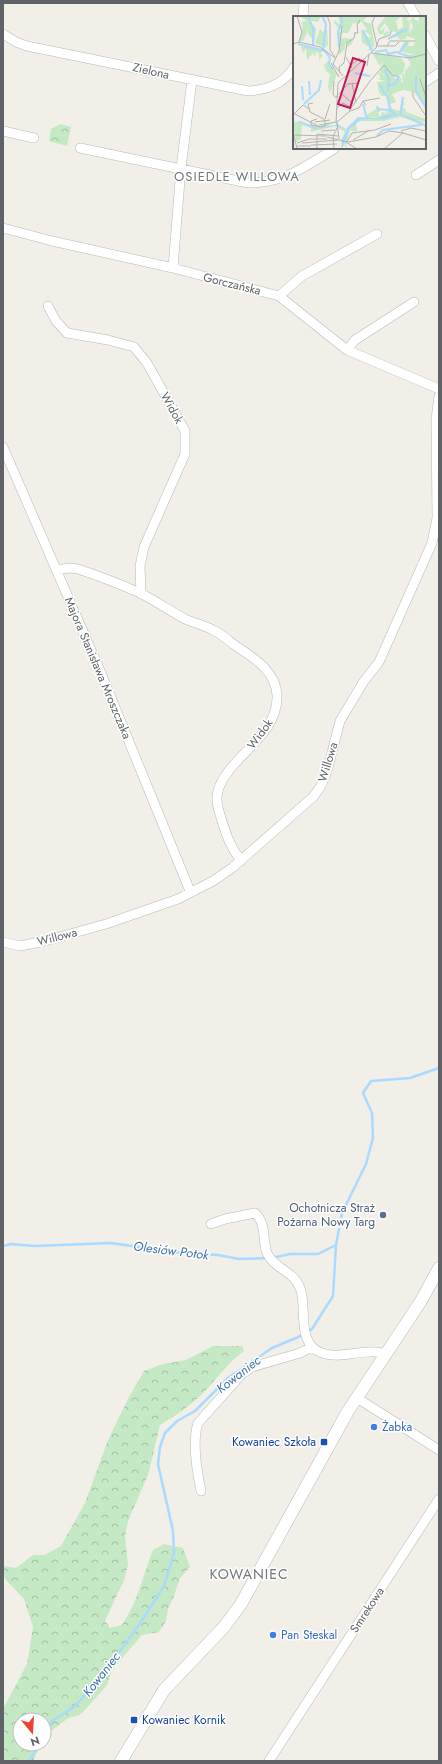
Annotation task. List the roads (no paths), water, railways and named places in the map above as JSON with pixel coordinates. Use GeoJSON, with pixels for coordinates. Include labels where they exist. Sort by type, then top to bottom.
{"type":"FeatureCollection","features":[{"type":"Feature","properties":{"kind":"street"},"geometry":{"type":"LineString","coordinates":[[303,16],[304,3]]}},
{"type":"Feature","properties":{"kind":"street"},"geometry":{"type":"LineString","coordinates":[[408,3],[415,16]]}},
{"type":"Feature","properties":{"kind":"street","name":"Zielona"},"geometry":{"type":"LineString","coordinates":[[3,34],[27,46],[241,90],[254,91],[279,84],[293,68]]}},
{"type":"Feature","properties":{"kind":"street"},"geometry":{"type":"LineString","coordinates":[[426,37],[439,61]]}},
{"type":"Feature","properties":{"kind":"street"},"geometry":{"type":"LineString","coordinates":[[426,81],[439,73]]}},
{"type":"Feature","properties":{"kind":"street"},"geometry":{"type":"LineString","coordinates":[[173,268],[181,168],[192,80]]}},
{"type":"Feature","properties":{"kind":"street"},"geometry":{"type":"LineString","coordinates":[[3,131],[34,138]]}},
{"type":"Feature","properties":{"kind":"street"},"geometry":{"type":"LineString","coordinates":[[80,148],[248,183],[263,183],[278,180],[295,172],[334,149]]}},
{"type":"Feature","properties":{"kind":"street"},"geometry":{"type":"LineString","coordinates":[[416,175],[439,160]]}},
{"type":"Feature","properties":{"kind":"street","name":"Gorczańska"},"geometry":{"type":"LineString","coordinates":[[3,228],[52,241],[173,268],[279,296],[347,350],[439,389]]}},
{"type":"Feature","properties":{"kind":"street"},"geometry":{"type":"LineString","coordinates":[[279,296],[302,276],[377,234]]}},
{"type":"Feature","properties":{"kind":"street"},"geometry":{"type":"LineString","coordinates":[[347,350],[355,340],[414,302]]}},
{"type":"Feature","properties":{"kind":"street","name":"Widok"},"geometry":{"type":"LineString","coordinates":[[48,306],[56,321],[67,333],[108,340],[134,347],[147,363],[185,431],[185,454],[144,547],[140,566],[141,594]]}},
{"type":"Feature","properties":{"kind":"street","name":"Willowa"},"geometry":{"type":"LineString","coordinates":[[3,942],[20,946],[45,941],[106,924],[178,899],[190,891],[213,881],[241,861],[313,797],[321,786],[328,768],[340,721],[364,681],[379,662],[432,543],[437,518],[435,449],[439,396]]}},
{"type":"Feature","properties":{"kind":"street","name":"Majora Stanisława Mroszczaka"},"geometry":{"type":"LineString","coordinates":[[3,446],[101,673],[190,891]]}},
{"type":"Feature","properties":{"kind":"street","name":"Widok"},"geometry":{"type":"LineString","coordinates":[[56,570],[70,568],[78,569],[141,594],[189,621],[214,630],[255,659],[266,670],[275,685],[277,694],[271,721],[264,732],[230,770],[218,790],[217,803],[228,842],[241,861]]}},
{"type":"Feature","properties":{"kind":"street"},"geometry":{"type":"LineString","coordinates":[[211,1224],[225,1219],[255,1213],[260,1218],[267,1252],[276,1265],[290,1274],[300,1287],[304,1326],[310,1344],[322,1353],[340,1355],[376,1351],[385,1354]]}},
{"type":"Feature","properties":{"kind":"street"},"geometry":{"type":"LineString","coordinates":[[121,1761],[164,1690],[224,1628],[241,1604],[357,1398],[421,1301],[439,1268]]}},
{"type":"Feature","properties":{"kind":"street"},"geometry":{"type":"LineString","coordinates":[[201,1491],[196,1442],[196,1430],[198,1423],[242,1374],[252,1367],[300,1353],[310,1344]]}},
{"type":"Feature","properties":{"kind":"street"},"geometry":{"type":"LineString","coordinates":[[357,1398],[439,1450]]}},
{"type":"Feature","properties":{"kind":"street","name":"Smrekowa"},"geometry":{"type":"LineString","coordinates":[[269,1761],[439,1499]]}},
{"type":"Feature","properties":{"kind":"waterway","name":"Kowaniec"},"geometry":{"type":"LineString","coordinates":[[308,1332],[312,1329],[333,1296],[336,1245],[342,1213],[366,1164],[373,1138],[372,1113],[363,1093],[371,1081],[410,1078],[439,1068]]}},
{"type":"Feature","properties":{"kind":"waterway","name":"Olesiów Potok"},"geometry":{"type":"LineString","coordinates":[[3,1246],[11,1244],[34,1246],[111,1243],[173,1252],[218,1255],[239,1259],[267,1258]]}},
{"type":"Feature","properties":{"kind":"waterway","name":"Olesiów Potok"},"geometry":{"type":"LineString","coordinates":[[272,1258],[290,1254],[318,1254],[336,1245]]}},
{"type":"Feature","properties":{"kind":"waterway","name":"Kowaniec"},"geometry":{"type":"LineString","coordinates":[[52,1721],[74,1707],[98,1681],[139,1625],[164,1586],[174,1553],[173,1531],[158,1464],[160,1447],[165,1433],[177,1421],[195,1411],[228,1378],[272,1348],[303,1335]]}},
{"type":"Feature","properties":{"kind":"waterway","name":"Kowaniec"},"geometry":{"type":"LineString","coordinates":[[29,1761],[35,1752]]}},
{"type":"Feature","properties":{"kind":"place","name":"Ochotnicza Straż Pożarna Nowy Targ"},"geometry":{"type":"Point","coordinates":[383,1215]}},
{"type":"Feature","properties":{"kind":"place","name":"Żabka"},"geometry":{"type":"Point","coordinates":[374,1427]}},
{"type":"Feature","properties":{"kind":"place","name":"Kowaniec Szkoła"},"geometry":{"type":"Point","coordinates":[324,1442]}},
{"type":"Feature","properties":{"kind":"place","name":"Pan Steskal"},"geometry":{"type":"Point","coordinates":[273,1635]}},
{"type":"Feature","properties":{"kind":"place","name":"Kowaniec Kornik"},"geometry":{"type":"Point","coordinates":[134,1720]}},
{"type":"Feature","properties":{"kind":"district","name":"OSIEDLE WILLOWA"},"geometry":{"type":"Point","coordinates":[237,176]}},
{"type":"Feature","properties":{"kind":"district","name":"KOWANIEC"},"geometry":{"type":"Point","coordinates":[249,1574]}}]}
